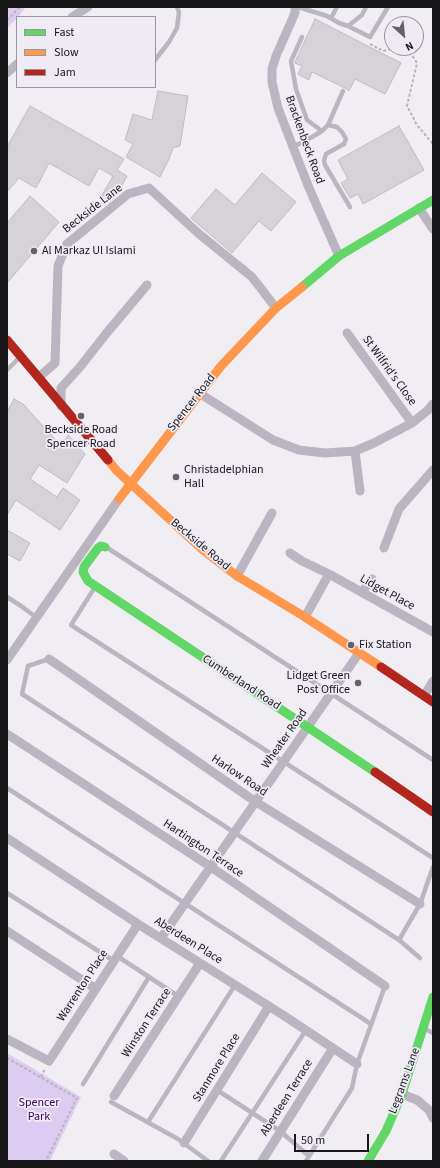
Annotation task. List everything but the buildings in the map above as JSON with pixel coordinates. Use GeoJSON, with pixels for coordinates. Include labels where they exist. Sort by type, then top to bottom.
{"type":"FeatureCollection","features":[{"type":"Feature","properties":{"kind":"street"},"geometry":{"type":"LineString","coordinates":[[74,16],[88,7]]}},
{"type":"Feature","properties":{"kind":"street","name":"Brackenbeck Road"},"geometry":{"type":"LineString","coordinates":[[296,7],[276,56],[272,69],[272,82],[278,108],[308,188],[339,256]]}},
{"type":"Feature","properties":{"kind":"street"},"geometry":{"type":"LineString","coordinates":[[7,73],[16,65]]}},
{"type":"Feature","properties":{"kind":"street","name":"Beckside Lane"},"geometry":{"type":"LineString","coordinates":[[39,377],[55,363],[58,266],[67,244],[128,194],[149,188],[198,233],[252,277],[276,308]]}},
{"type":"Feature","properties":{"kind":"street","name":"Spencer Road"},"geometry":{"type":"LineString","coordinates":[[7,660],[119,499],[221,366],[276,308],[339,256],[433,200]]}},
{"type":"Feature","properties":{"kind":"street"},"geometry":{"type":"LineString","coordinates":[[419,208],[433,229]]}},
{"type":"Feature","properties":{"kind":"street"},"geometry":{"type":"LineString","coordinates":[[61,406],[61,388],[147,285]]}},
{"type":"Feature","properties":{"kind":"street","name":"St Wilfrid's Close"},"geometry":{"type":"LineString","coordinates":[[347,333],[412,423]]}},
{"type":"Feature","properties":{"kind":"street","name":"Beckside Road"},"geometry":{"type":"LineString","coordinates":[[7,340],[117,471],[203,550],[238,576],[305,617],[433,702]]}},
{"type":"Feature","properties":{"kind":"street"},"geometry":{"type":"LineString","coordinates":[[199,393],[272,440],[299,450],[325,453],[355,451],[412,423],[433,404]]}},
{"type":"Feature","properties":{"kind":"street"},"geometry":{"type":"LineString","coordinates":[[355,451],[360,491]]}},
{"type":"Feature","properties":{"kind":"street"},"geometry":{"type":"LineString","coordinates":[[384,548],[399,509],[433,470]]}},
{"type":"Feature","properties":{"kind":"street"},"geometry":{"type":"LineString","coordinates":[[238,576],[272,513]]}},
{"type":"Feature","properties":{"kind":"street","name":"Cumberland Road"},"geometry":{"type":"LineString","coordinates":[[105,547],[101,546],[98,548],[84,567],[83,572],[85,577],[95,587],[308,727],[433,812]]}},
{"type":"Feature","properties":{"kind":"street","name":"Lidget Place"},"geometry":{"type":"LineString","coordinates":[[290,553],[433,632]]}},
{"type":"Feature","properties":{"kind":"street"},"geometry":{"type":"LineString","coordinates":[[305,617],[329,574]]}},
{"type":"Feature","properties":{"kind":"street"},"geometry":{"type":"LineString","coordinates":[[362,592],[372,578]]}},
{"type":"Feature","properties":{"kind":"street","name":"Wheater Road"},"geometry":{"type":"LineString","coordinates":[[161,938],[359,653]]}},
{"type":"Feature","properties":{"kind":"street","name":"Harlow Road"},"geometry":{"type":"LineString","coordinates":[[49,659],[256,802],[420,904]]}},
{"type":"Feature","properties":{"kind":"street"},"geometry":{"type":"LineString","coordinates":[[424,696],[433,681]]}},
{"type":"Feature","properties":{"kind":"street","name":"Hartington Terrace"},"geometry":{"type":"LineString","coordinates":[[7,734],[211,867],[385,986]]}},
{"type":"Feature","properties":{"kind":"street","name":"Aberdeen Place"},"geometry":{"type":"LineString","coordinates":[[8,841],[269,1006],[357,1064]]}},
{"type":"Feature","properties":{"kind":"street","name":"Warrenton Place"},"geometry":{"type":"LineString","coordinates":[[7,1039],[49,1062],[138,924]]}},
{"type":"Feature","properties":{"kind":"street"},"geometry":{"type":"LineString","coordinates":[[7,931],[96,989]]}},
{"type":"Feature","properties":{"kind":"street","name":"Winston Terrace"},"geometry":{"type":"LineString","coordinates":[[112,1099],[200,963]]}},
{"type":"Feature","properties":{"kind":"street","name":"Legrams Lane"},"geometry":{"type":"LineString","coordinates":[[368,1161],[386,1131],[402,1094],[433,997]]}},
{"type":"Feature","properties":{"kind":"street","name":"Stanmore Place"},"geometry":{"type":"LineString","coordinates":[[184,1143],[269,1006]]}},
{"type":"Feature","properties":{"kind":"street","name":"Aberdeen Terrace"},"geometry":{"type":"LineString","coordinates":[[262,1161],[333,1048]]}},
{"type":"Feature","properties":{"kind":"street"},"geometry":{"type":"LineString","coordinates":[[402,1094],[417,1100],[429,1110],[433,1118]]}},
{"type":"Feature","properties":{"kind":"street"},"geometry":{"type":"LineString","coordinates":[[114,1154],[124,1161]]}},
{"type":"Feature","properties":{"kind":"lane"},"geometry":{"type":"LineString","coordinates":[[156,59],[169,42],[177,28],[179,12],[177,7]]}},
{"type":"Feature","properties":{"kind":"lane"},"geometry":{"type":"LineString","coordinates":[[296,7],[327,16],[370,37],[388,7]]}},
{"type":"Feature","properties":{"kind":"lane"},"geometry":{"type":"LineString","coordinates":[[331,18],[337,7]]}},
{"type":"Feature","properties":{"kind":"lane"},"geometry":{"type":"LineString","coordinates":[[348,26],[362,15],[366,7]]}},
{"type":"Feature","properties":{"kind":"lane"},"geometry":{"type":"LineString","coordinates":[[302,37],[291,62],[296,89],[307,120],[322,131]]}},
{"type":"Feature","properties":{"kind":"lane"},"geometry":{"type":"LineString","coordinates":[[293,147],[322,131],[328,124],[343,91]]}},
{"type":"Feature","properties":{"kind":"lane"},"geometry":{"type":"LineString","coordinates":[[328,124],[337,127],[342,132],[346,140],[344,144],[326,154],[324,160],[325,165],[350,207]]}},
{"type":"Feature","properties":{"kind":"lane"},"geometry":{"type":"LineString","coordinates":[[7,370],[21,356]]}},
{"type":"Feature","properties":{"kind":"lane"},"geometry":{"type":"LineString","coordinates":[[105,547],[433,760]]}},
{"type":"Feature","properties":{"kind":"lane"},"geometry":{"type":"LineString","coordinates":[[95,587],[71,625],[433,858]]}},
{"type":"Feature","properties":{"kind":"lane"},"geometry":{"type":"LineString","coordinates":[[7,597],[37,618]]}},
{"type":"Feature","properties":{"kind":"lane"},"geometry":{"type":"LineString","coordinates":[[49,659],[28,666],[22,694],[399,940],[420,958]]}},
{"type":"Feature","properties":{"kind":"lane"},"geometry":{"type":"LineString","coordinates":[[7,788],[371,1024]]}},
{"type":"Feature","properties":{"kind":"lane"},"geometry":{"type":"LineString","coordinates":[[399,940],[420,904],[433,866]]}},
{"type":"Feature","properties":{"kind":"lane"},"geometry":{"type":"LineString","coordinates":[[7,893],[116,959],[149,977],[178,996]]}},
{"type":"Feature","properties":{"kind":"lane"},"geometry":{"type":"LineString","coordinates":[[83,1084],[149,977]]}},
{"type":"Feature","properties":{"kind":"lane"},"geometry":{"type":"LineString","coordinates":[[148,1122],[235,985]]}},
{"type":"Feature","properties":{"kind":"lane"},"geometry":{"type":"LineString","coordinates":[[306,1161],[352,1088],[357,1064],[385,986]]}},
{"type":"Feature","properties":{"kind":"lane"},"geometry":{"type":"LineString","coordinates":[[423,1028],[433,1034]]}},
{"type":"Feature","properties":{"kind":"lane"},"geometry":{"type":"LineString","coordinates":[[221,1161],[306,1030]]}},
{"type":"Feature","properties":{"kind":"lane"},"geometry":{"type":"LineString","coordinates":[[217,1090],[280,1132],[309,1156]]}},
{"type":"Feature","properties":{"kind":"lane"},"geometry":{"type":"LineString","coordinates":[[112,1099],[184,1143],[208,1161]]}},
{"type":"Feature","properties":{"kind":"path"},"geometry":{"type":"LineString","coordinates":[[7,20],[20,7]]}},
{"type":"Feature","properties":{"kind":"path"},"geometry":{"type":"LineString","coordinates":[[413,56],[417,63],[406,106],[417,125],[433,144]]}},
{"type":"Feature","properties":{"kind":"path"},"geometry":{"type":"LineString","coordinates":[[7,1058],[77,1098],[46,1161]]}},
{"type":"Feature","properties":{"kind":"green space"},"geometry":{"type":"Polygon","coordinates":[[[7,7],[26,7],[19,16],[16,16],[16,19],[7,28],[7,7]]]}},
{"type":"Feature","properties":{"kind":"green space","name":"Spencer Park"},"geometry":{"type":"Polygon","coordinates":[[[7,1053],[81,1097],[50,1161],[7,1161],[7,1053]]]}},
{"type":"Feature","properties":{"kind":"traffic: fast"},"geometry":{"type":"LineString","coordinates":[[302,287],[339,256],[433,200]]}},
{"type":"Feature","properties":{"kind":"traffic: fast"},"geometry":{"type":"LineString","coordinates":[[105,547],[101,546],[98,548],[84,567],[83,572],[88,581],[375,772]]}},
{"type":"Feature","properties":{"kind":"traffic: fast"},"geometry":{"type":"LineString","coordinates":[[368,1161],[386,1131],[402,1094],[433,997]]}},
{"type":"Feature","properties":{"kind":"traffic: slow"},"geometry":{"type":"LineString","coordinates":[[119,499],[221,366],[276,308],[302,287]]}},
{"type":"Feature","properties":{"kind":"traffic: slow"},"geometry":{"type":"LineString","coordinates":[[108,460],[117,471],[203,550],[237,576],[305,617],[381,667]]}},
{"type":"Feature","properties":{"kind":"traffic: jam"},"geometry":{"type":"LineString","coordinates":[[7,340],[108,460]]}},
{"type":"Feature","properties":{"kind":"traffic: jam"},"geometry":{"type":"LineString","coordinates":[[381,667],[433,702]]}},
{"type":"Feature","properties":{"kind":"traffic: jam"},"geometry":{"type":"LineString","coordinates":[[375,772],[433,812]]}},
{"type":"Feature","properties":{"kind":"place","name":"Al Markaz Ul Islami"},"geometry":{"type":"Point","coordinates":[34,251]}},
{"type":"Feature","properties":{"kind":"place","name":"Beckside Road Spencer Road"},"geometry":{"type":"Point","coordinates":[81,416]}},
{"type":"Feature","properties":{"kind":"place","name":"Christadelphian Hall"},"geometry":{"type":"Point","coordinates":[176,477]}},
{"type":"Feature","properties":{"kind":"place","name":"Fix Station"},"geometry":{"type":"Point","coordinates":[351,645]}},
{"type":"Feature","properties":{"kind":"place","name":"Lidget Green Post Office"},"geometry":{"type":"Point","coordinates":[358,683]}}]}
